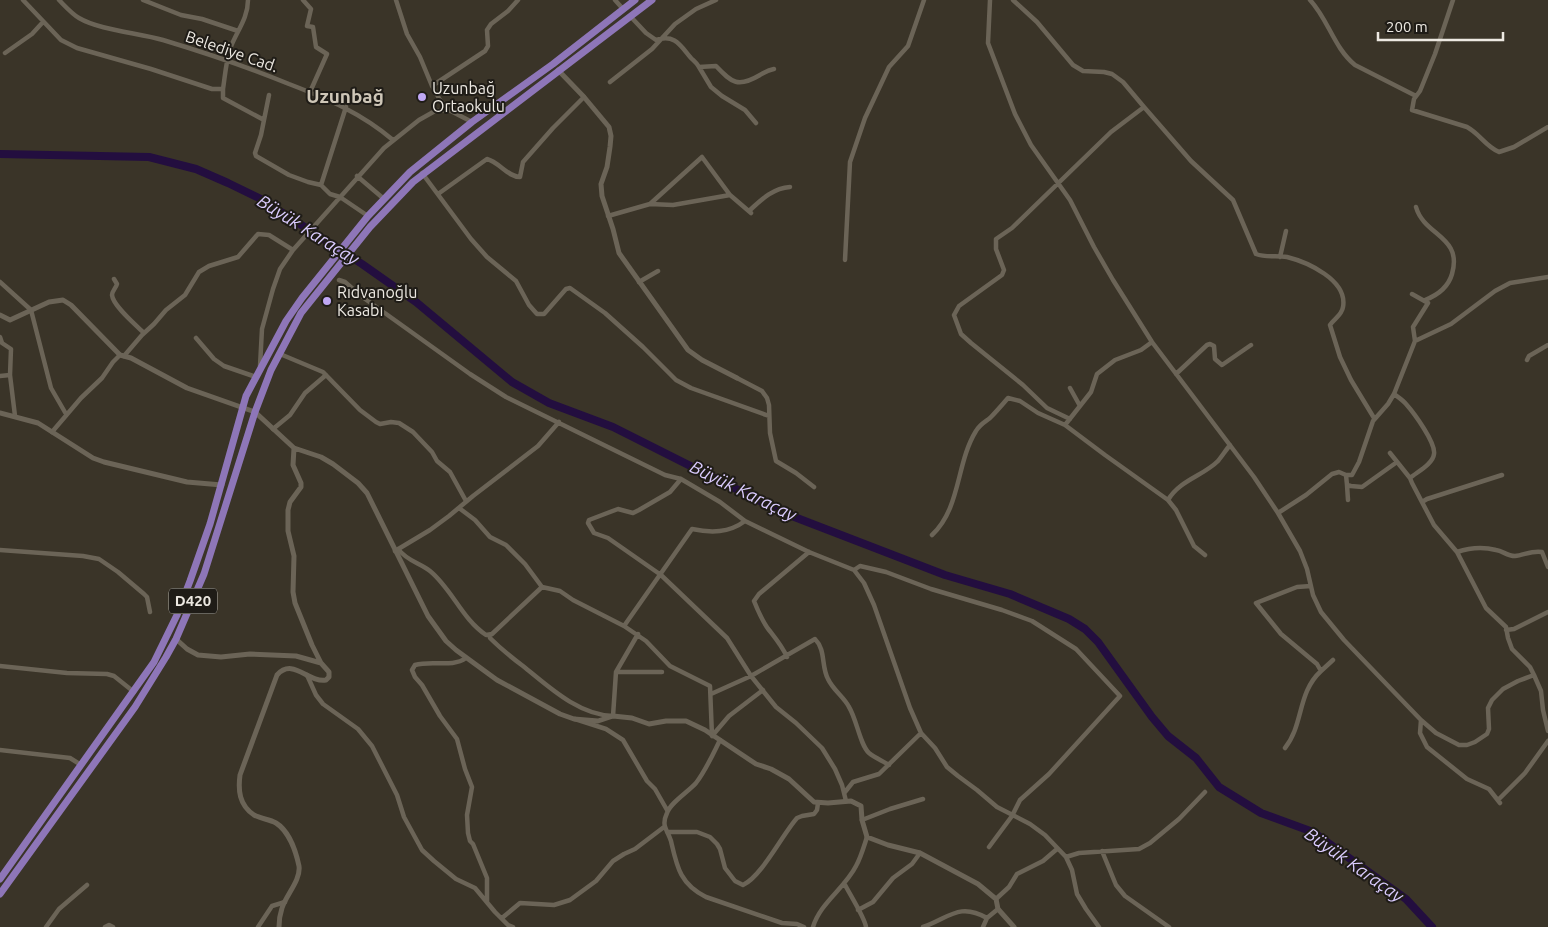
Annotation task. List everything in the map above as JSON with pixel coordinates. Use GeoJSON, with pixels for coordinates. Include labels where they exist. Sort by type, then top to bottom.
{"type":"FeatureCollection","features":[{"type":"Feature","properties":{"kind":"highway","name":"D420"},"geometry":{"type":"LineString","coordinates":[[0,879],[154,662],[177,615],[210,524],[246,396],[286,321],[320,275],[368,216],[410,172],[472,122],[635,0]]}},
{"type":"Feature","properties":{"kind":"highway"},"geometry":{"type":"LineString","coordinates":[[422,173],[652,0]]}},
{"type":"Feature","properties":{"kind":"highway","name":"D420"},"geometry":{"type":"LineString","coordinates":[[0,894],[135,707],[176,639],[204,574],[255,412],[271,370],[301,313],[370,227],[422,173]]}},
{"type":"Feature","properties":{"kind":"street"},"geometry":{"type":"LineString","coordinates":[[23,0],[60,40],[77,48],[151,68],[212,89],[223,89]]}},
{"type":"Feature","properties":{"kind":"street","name":"Belediye Cad."},"geometry":{"type":"LineString","coordinates":[[59,0],[78,18],[91,24],[150,36],[228,61],[346,107],[368,120],[393,140]]}},
{"type":"Feature","properties":{"kind":"street"},"geometry":{"type":"LineString","coordinates":[[143,0],[181,15],[202,19],[238,31]]}},
{"type":"Feature","properties":{"kind":"street"},"geometry":{"type":"LineString","coordinates":[[248,0],[248,10],[234,38],[228,61],[223,98],[264,120]]}},
{"type":"Feature","properties":{"kind":"street"},"geometry":{"type":"LineString","coordinates":[[303,0],[311,9],[307,26],[313,28],[316,47],[327,54],[310,92]]}},
{"type":"Feature","properties":{"kind":"street"},"geometry":{"type":"LineString","coordinates":[[396,0],[407,34],[440,100],[449,110],[472,122]]}},
{"type":"Feature","properties":{"kind":"street"},"geometry":{"type":"LineString","coordinates":[[432,86],[485,52],[488,46],[487,30],[491,24],[508,12],[518,0]]}},
{"type":"Feature","properties":{"kind":"street"},"geometry":{"type":"LineString","coordinates":[[615,0],[623,10]]}},
{"type":"Feature","properties":{"kind":"street"},"geometry":{"type":"LineString","coordinates":[[610,82],[652,49],[676,24],[696,9],[716,0]]}},
{"type":"Feature","properties":{"kind":"street"},"geometry":{"type":"LineString","coordinates":[[845,260],[850,162],[865,118],[889,67],[908,46],[924,0]]}},
{"type":"Feature","properties":{"kind":"street"},"geometry":{"type":"LineString","coordinates":[[990,0],[988,43],[1015,114],[1031,145],[1070,200],[1112,280],[1152,342],[1230,445],[1278,513],[1300,551],[1321,612],[1344,640],[1421,720],[1436,733],[1458,745],[1467,745],[1487,734],[1490,729],[1488,708],[1492,700],[1503,689],[1534,674]]}},
{"type":"Feature","properties":{"kind":"street"},"geometry":{"type":"LineString","coordinates":[[1014,0],[1037,22],[1073,65],[1082,71],[1112,74],[1123,82],[1191,161],[1233,200],[1256,254],[1263,257],[1280,257],[1301,262],[1321,270],[1332,280],[1344,298],[1344,308],[1330,326],[1340,357],[1351,380],[1374,418]]}},
{"type":"Feature","properties":{"kind":"street"},"geometry":{"type":"LineString","coordinates":[[1310,0],[1318,9],[1347,58],[1355,65],[1416,96]]}},
{"type":"Feature","properties":{"kind":"street"},"geometry":{"type":"LineString","coordinates":[[1453,0],[1435,54],[1420,91],[1414,99],[1412,110],[1472,129],[1485,144],[1499,152],[1514,147],[1548,127]]}},
{"type":"Feature","properties":{"kind":"street"},"geometry":{"type":"LineString","coordinates":[[631,17],[646,33],[656,40],[664,37],[677,41],[699,67],[711,87],[745,110],[756,123]]}},
{"type":"Feature","properties":{"kind":"street"},"geometry":{"type":"LineString","coordinates":[[5,53],[32,34],[43,22]]}},
{"type":"Feature","properties":{"kind":"street"},"geometry":{"type":"LineString","coordinates":[[699,67],[716,66],[727,78],[733,82],[741,83],[774,69]]}},
{"type":"Feature","properties":{"kind":"street"},"geometry":{"type":"LineString","coordinates":[[558,70],[584,97],[608,127],[611,136],[607,167],[601,184],[602,196],[619,253],[688,350],[702,360],[762,392],[767,398],[769,405],[770,433],[776,461],[814,487]]}},
{"type":"Feature","properties":{"kind":"street"},"geometry":{"type":"LineString","coordinates":[[269,95],[256,156],[289,175],[321,185],[330,194],[368,216]]}},
{"type":"Feature","properties":{"kind":"street"},"geometry":{"type":"LineString","coordinates":[[438,194],[487,159],[515,176],[520,177],[523,162],[552,128],[584,97]]}},
{"type":"Feature","properties":{"kind":"street"},"geometry":{"type":"LineString","coordinates":[[321,185],[346,107]]}},
{"type":"Feature","properties":{"kind":"street"},"geometry":{"type":"LineString","coordinates":[[1070,419],[1047,408],[1023,385],[961,334],[954,315],[959,306],[1002,275],[1004,270],[996,249],[996,239],[1012,228],[1111,132],[1144,107]]}},
{"type":"Feature","properties":{"kind":"street"},"geometry":{"type":"LineString","coordinates":[[260,368],[260,351],[265,318],[278,274],[293,250],[357,176],[393,140],[419,120],[435,111],[449,110]]}},
{"type":"Feature","properties":{"kind":"street"},"geometry":{"type":"LineString","coordinates":[[650,204],[702,156],[730,195],[750,212],[769,194],[782,187],[790,187]]}},
{"type":"Feature","properties":{"kind":"street"},"geometry":{"type":"LineString","coordinates":[[422,173],[487,257],[516,281],[529,305],[537,314],[544,314],[566,289],[570,288],[605,313],[676,380],[691,388],[769,416]]}},
{"type":"Feature","properties":{"kind":"street"},"geometry":{"type":"LineString","coordinates":[[357,176],[384,199]]}},
{"type":"Feature","properties":{"kind":"street"},"geometry":{"type":"LineString","coordinates":[[608,216],[650,204],[673,205],[730,195]]}},
{"type":"Feature","properties":{"kind":"street"},"geometry":{"type":"LineString","coordinates":[[1416,207],[1417,212],[1427,224],[1450,245],[1454,257],[1454,265],[1445,288],[1438,294],[1425,300]]}},
{"type":"Feature","properties":{"kind":"street"},"geometry":{"type":"LineString","coordinates":[[1280,257],[1286,231]]}},
{"type":"Feature","properties":{"kind":"street"},"geometry":{"type":"LineString","coordinates":[[52,432],[87,391],[102,378],[113,362],[154,324],[166,310],[185,295],[199,272],[209,266],[238,257],[258,234],[269,235],[293,250]]}},
{"type":"Feature","properties":{"kind":"street"},"geometry":{"type":"LineString","coordinates":[[639,282],[658,271]]}},
{"type":"Feature","properties":{"kind":"street"},"geometry":{"type":"LineString","coordinates":[[1415,341],[1451,324],[1495,291],[1510,283],[1548,278]]}},
{"type":"Feature","properties":{"kind":"street"},"geometry":{"type":"LineString","coordinates":[[114,279],[117,284],[112,298],[144,333]]}},
{"type":"Feature","properties":{"kind":"street"},"geometry":{"type":"LineString","coordinates":[[339,280],[345,282],[361,296],[492,388],[527,408],[666,475],[680,479],[720,502],[745,521],[809,552],[854,570],[864,583],[874,606],[910,708],[921,733],[935,748],[947,767],[996,807],[1030,824],[1045,835],[1066,857],[1072,870],[1077,894],[1100,927]]}},
{"type":"Feature","properties":{"kind":"street"},"geometry":{"type":"LineString","coordinates":[[0,282],[31,310],[51,388],[66,414]]}},
{"type":"Feature","properties":{"kind":"street"},"geometry":{"type":"LineString","coordinates":[[1278,513],[1306,495],[1332,474],[1339,472],[1352,475],[1359,462],[1374,418],[1388,404],[1394,394],[1415,341],[1413,327],[1428,303],[1412,294]]}},
{"type":"Feature","properties":{"kind":"street"},"geometry":{"type":"LineString","coordinates":[[0,315],[10,320],[56,300],[63,300],[71,305],[122,355],[187,388],[255,412],[294,448],[321,457],[358,483],[367,493],[397,550],[428,616],[446,641],[466,658],[498,680],[560,714],[606,729],[623,740],[667,810],[665,829],[681,876],[696,892],[782,923],[798,924],[804,927]]}},
{"type":"Feature","properties":{"kind":"street"},"geometry":{"type":"LineString","coordinates":[[0,337],[2,342],[10,349],[10,375],[15,416]]}},
{"type":"Feature","properties":{"kind":"street"},"geometry":{"type":"LineString","coordinates":[[196,338],[218,362],[256,377]]}},
{"type":"Feature","properties":{"kind":"street"},"geometry":{"type":"LineString","coordinates":[[1066,424],[1091,392],[1096,374],[1115,360],[1141,350],[1152,342]]}},
{"type":"Feature","properties":{"kind":"street"},"geometry":{"type":"LineString","coordinates":[[1176,374],[1207,345],[1214,346],[1215,359],[1222,365],[1235,354],[1251,345]]}},
{"type":"Feature","properties":{"kind":"street"},"geometry":{"type":"LineString","coordinates":[[1527,360],[1529,356],[1548,345]]}},
{"type":"Feature","properties":{"kind":"street"},"geometry":{"type":"LineString","coordinates":[[280,354],[319,370],[350,400],[380,424],[399,423],[416,435],[432,452],[437,461],[450,472],[466,501]]}},
{"type":"Feature","properties":{"kind":"street"},"geometry":{"type":"LineString","coordinates":[[0,376],[10,375]]}},
{"type":"Feature","properties":{"kind":"street"},"geometry":{"type":"LineString","coordinates":[[273,429],[290,415],[305,393],[326,375]]}},
{"type":"Feature","properties":{"kind":"street"},"geometry":{"type":"LineString","coordinates":[[1070,388],[1080,406]]}},
{"type":"Feature","properties":{"kind":"street"},"geometry":{"type":"LineString","coordinates":[[1394,394],[1405,402],[1416,416],[1432,442],[1435,453],[1432,460],[1410,478]]}},
{"type":"Feature","properties":{"kind":"street"},"geometry":{"type":"LineString","coordinates":[[932,535],[940,527],[949,510],[966,452],[976,431],[1008,398],[1020,401],[1038,413],[1066,424],[1105,455],[1168,500],[1176,510],[1194,546],[1205,555]]}},
{"type":"Feature","properties":{"kind":"street"},"geometry":{"type":"LineString","coordinates":[[0,413],[38,423],[93,458],[104,462],[187,482],[222,485]]}},
{"type":"Feature","properties":{"kind":"street"},"geometry":{"type":"LineString","coordinates":[[397,550],[435,527],[538,446],[559,422]]}},
{"type":"Feature","properties":{"kind":"street"},"geometry":{"type":"LineString","coordinates":[[1168,500],[1181,485],[1217,462],[1230,445]]}},
{"type":"Feature","properties":{"kind":"street"},"geometry":{"type":"LineString","coordinates":[[279,927],[280,914],[284,902],[297,878],[299,868],[292,844],[283,829],[275,823],[255,815],[246,808],[240,796],[239,786],[240,774],[274,679],[281,670],[295,669],[318,680],[328,679],[329,672],[321,663],[312,646],[295,603],[293,592],[294,556],[288,531],[288,510],[290,502],[302,483],[293,465],[294,448]]}},
{"type":"Feature","properties":{"kind":"street"},"geometry":{"type":"LineString","coordinates":[[1390,452],[1410,478],[1434,525],[1457,552],[1486,608],[1503,623],[1512,649],[1534,674],[1540,691],[1548,730]]}},
{"type":"Feature","properties":{"kind":"street"},"geometry":{"type":"LineString","coordinates":[[1348,485],[1362,487],[1397,462]]}},
{"type":"Feature","properties":{"kind":"street"},"geometry":{"type":"LineString","coordinates":[[1346,475],[1348,500]]}},
{"type":"Feature","properties":{"kind":"street"},"geometry":{"type":"LineString","coordinates":[[1422,502],[1502,475]]}},
{"type":"Feature","properties":{"kind":"street"},"geometry":{"type":"LineString","coordinates":[[680,479],[670,492],[633,513],[618,509],[590,520],[588,523],[594,533],[608,538],[661,575],[726,638],[751,676],[776,707],[796,722],[822,748],[835,769],[845,792],[846,801]]}},
{"type":"Feature","properties":{"kind":"street"},"geometry":{"type":"LineString","coordinates":[[459,508],[475,520],[490,537],[503,543],[511,550],[542,587],[560,591],[573,600],[638,634],[670,666],[710,686],[712,736]]}},
{"type":"Feature","properties":{"kind":"street"},"geometry":{"type":"LineString","coordinates":[[624,626],[692,530],[718,532],[736,528],[745,521]]}},
{"type":"Feature","properties":{"kind":"street"},"geometry":{"type":"LineString","coordinates":[[1457,552],[1486,548],[1498,550],[1512,556],[1538,551],[1542,552],[1548,566]]}},
{"type":"Feature","properties":{"kind":"street"},"geometry":{"type":"LineString","coordinates":[[0,550],[83,556],[99,559],[118,572],[147,597],[150,612]]}},
{"type":"Feature","properties":{"kind":"street"},"geometry":{"type":"LineString","coordinates":[[397,550],[430,572],[470,621],[484,633],[490,635],[490,638],[504,651],[545,685],[571,703],[606,716],[632,718],[649,724],[666,721],[686,721],[705,730],[756,764],[771,769],[789,779],[814,802],[851,801],[861,806],[862,820],[867,837],[856,867],[826,905],[813,927]]}},
{"type":"Feature","properties":{"kind":"street"},"geometry":{"type":"LineString","coordinates":[[787,657],[781,644],[762,620],[754,601],[759,594],[809,552]]}},
{"type":"Feature","properties":{"kind":"street"},"geometry":{"type":"LineString","coordinates":[[854,570],[860,566],[886,572],[931,589],[1032,620],[1076,648],[1120,696],[1049,774],[1020,800],[1012,816],[988,847]]}},
{"type":"Feature","properties":{"kind":"street"},"geometry":{"type":"LineString","coordinates":[[1311,586],[1297,587],[1256,603],[1281,634],[1317,664],[1321,671]]}},
{"type":"Feature","properties":{"kind":"street"},"geometry":{"type":"LineString","coordinates":[[490,635],[542,587]]}},
{"type":"Feature","properties":{"kind":"street"},"geometry":{"type":"LineString","coordinates":[[1506,630],[1514,629],[1548,612]]}},
{"type":"Feature","properties":{"kind":"street"},"geometry":{"type":"LineString","coordinates":[[613,716],[616,672],[638,634]]}},
{"type":"Feature","properties":{"kind":"street"},"geometry":{"type":"LineString","coordinates":[[176,639],[198,655],[221,657],[250,654],[296,656],[321,663]]}},
{"type":"Feature","properties":{"kind":"street"},"geometry":{"type":"LineString","coordinates":[[711,694],[787,657],[814,639],[818,643],[828,680],[849,707],[859,728],[863,745],[869,753],[890,765]]}},
{"type":"Feature","properties":{"kind":"street"},"geometry":{"type":"LineString","coordinates":[[466,658],[452,664],[421,663],[415,665],[412,670],[440,716],[457,739],[472,787],[467,815],[468,834],[487,878],[486,902]]}},
{"type":"Feature","properties":{"kind":"street"},"geometry":{"type":"LineString","coordinates":[[1285,748],[1298,726],[1304,697],[1310,683],[1334,660]]}},
{"type":"Feature","properties":{"kind":"street"},"geometry":{"type":"LineString","coordinates":[[0,666],[107,674],[117,678],[134,692]]}},
{"type":"Feature","properties":{"kind":"street"},"geometry":{"type":"LineString","coordinates":[[616,672],[662,672]]}},
{"type":"Feature","properties":{"kind":"street"},"geometry":{"type":"LineString","coordinates":[[306,675],[323,704],[358,729],[372,746],[397,796],[404,817],[422,850],[456,879],[475,888],[486,902],[513,927]]}},
{"type":"Feature","properties":{"kind":"street"},"geometry":{"type":"LineString","coordinates":[[712,736],[729,716],[763,690]]}},
{"type":"Feature","properties":{"kind":"street"},"geometry":{"type":"LineString","coordinates":[[574,719],[598,721],[613,716]]}},
{"type":"Feature","properties":{"kind":"street"},"geometry":{"type":"LineString","coordinates":[[1421,720],[1420,733],[1427,747],[1467,779],[1489,789],[1499,802],[1526,773],[1548,741]]}},
{"type":"Feature","properties":{"kind":"street"},"geometry":{"type":"LineString","coordinates":[[845,792],[853,782],[879,774],[921,733]]}},
{"type":"Feature","properties":{"kind":"street"},"geometry":{"type":"LineString","coordinates":[[667,810],[698,780],[720,740]]}},
{"type":"Feature","properties":{"kind":"street"},"geometry":{"type":"LineString","coordinates":[[0,750],[70,758],[81,765]]}},
{"type":"Feature","properties":{"kind":"street"},"geometry":{"type":"LineString","coordinates":[[1066,857],[1079,853],[1139,849],[1150,843],[1180,819],[1205,792]]}},
{"type":"Feature","properties":{"kind":"street"},"geometry":{"type":"LineString","coordinates":[[862,820],[923,799]]}},
{"type":"Feature","properties":{"kind":"street"},"geometry":{"type":"LineString","coordinates":[[502,918],[520,903],[554,905],[570,900],[596,881],[613,861],[665,829],[697,832],[710,837],[720,849],[725,868],[735,882],[747,883],[762,866],[797,818],[814,814],[818,803]]}},
{"type":"Feature","properties":{"kind":"street"},"geometry":{"type":"LineString","coordinates":[[867,837],[888,845],[920,852],[978,884],[996,899],[998,909],[1014,927]]}},
{"type":"Feature","properties":{"kind":"street"},"geometry":{"type":"LineString","coordinates":[[996,899],[1009,887],[1017,874],[1042,861],[1057,849]]}},
{"type":"Feature","properties":{"kind":"street"},"geometry":{"type":"LineString","coordinates":[[1102,851],[1116,884],[1125,896],[1169,927]]}},
{"type":"Feature","properties":{"kind":"street"},"geometry":{"type":"LineString","coordinates":[[858,910],[873,902],[893,878],[912,864],[920,852]]}},
{"type":"Feature","properties":{"kind":"street"},"geometry":{"type":"LineString","coordinates":[[844,883],[865,921],[866,927]]}},
{"type":"Feature","properties":{"kind":"street"},"geometry":{"type":"LineString","coordinates":[[46,927],[59,909],[86,885]]}},
{"type":"Feature","properties":{"kind":"street"},"geometry":{"type":"LineString","coordinates":[[258,927],[272,906],[284,902]]}},
{"type":"Feature","properties":{"kind":"street"},"geometry":{"type":"LineString","coordinates":[[983,927],[987,918],[998,909]]}},
{"type":"Feature","properties":{"kind":"street"},"geometry":{"type":"LineString","coordinates":[[923,927],[959,910],[980,914],[987,918]]}},
{"type":"Feature","properties":{"kind":"street"},"geometry":{"type":"LineString","coordinates":[[105,927],[109,925],[113,927]]}},
{"type":"Feature","properties":{"kind":"waterway","name":"Büyük Karaçay"},"geometry":{"type":"LineString","coordinates":[[0,154],[149,157],[196,169],[261,199],[362,264],[416,302],[512,382],[549,403],[613,427],[784,513],[945,575],[1010,594],[1069,619],[1085,629],[1098,642],[1152,717],[1168,736],[1196,758],[1219,787],[1261,813],[1313,832],[1406,899],[1432,927]]}},
{"type":"Feature","properties":{"kind":"place","name":"Uzunbağ Ortaokulu"},"geometry":{"type":"Point","coordinates":[422,97]}},
{"type":"Feature","properties":{"kind":"place","name":"Rıdvanoğlu Kasabı"},"geometry":{"type":"Point","coordinates":[327,301]}},
{"type":"Feature","properties":{"kind":"district","name":"Uzunbağ"},"geometry":{"type":"Point","coordinates":[345,96]}}]}
